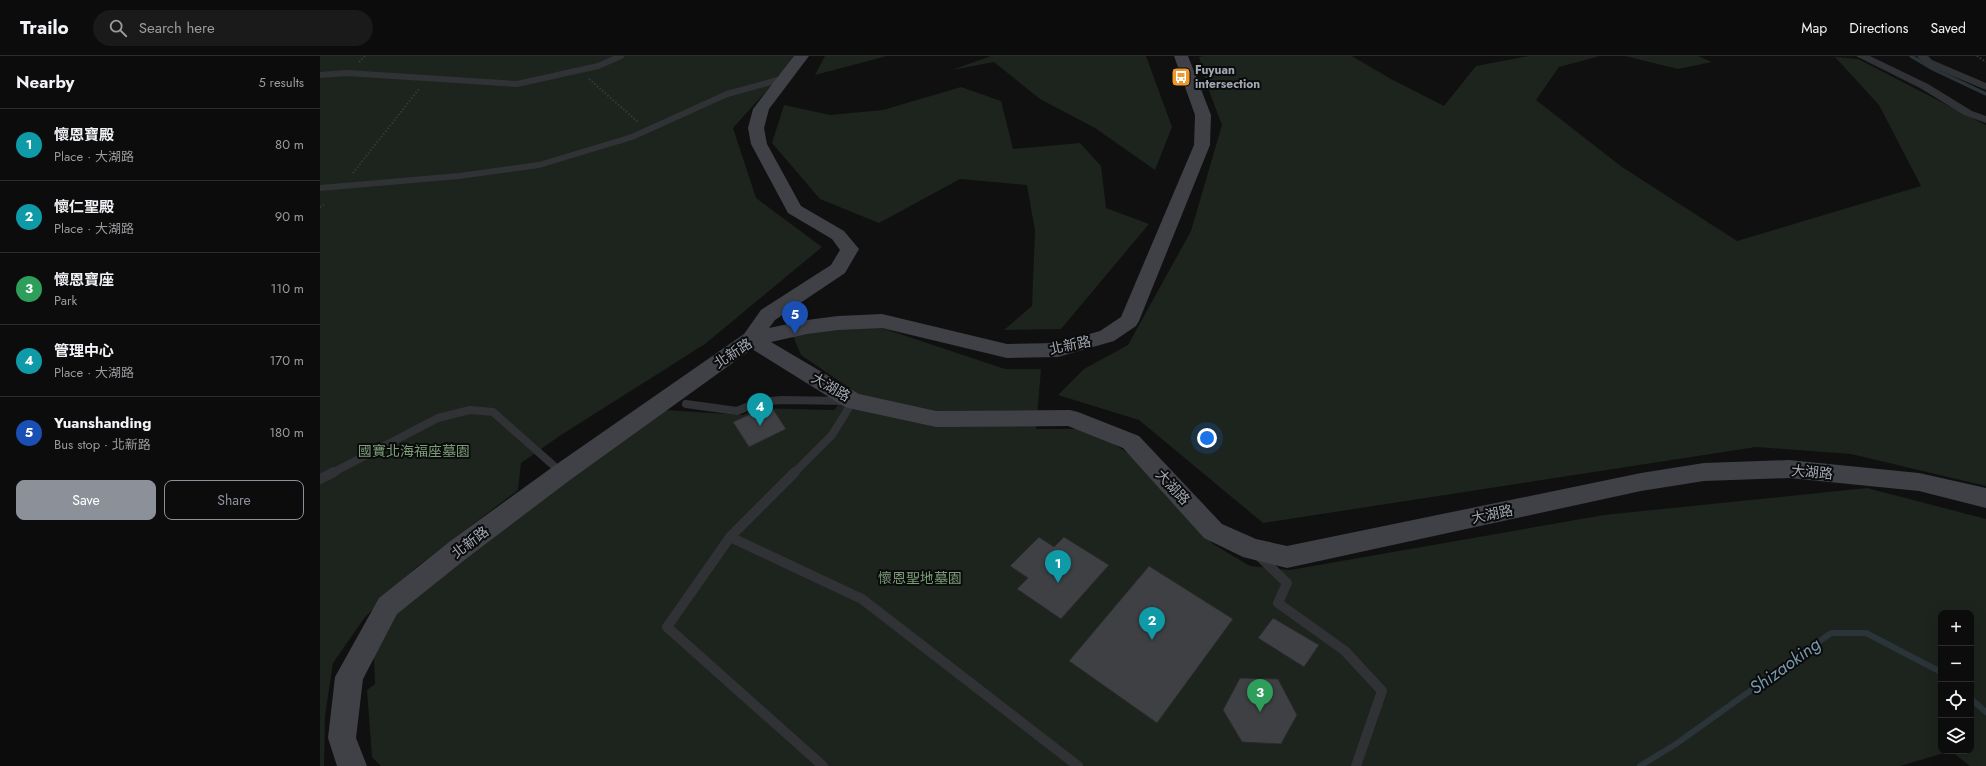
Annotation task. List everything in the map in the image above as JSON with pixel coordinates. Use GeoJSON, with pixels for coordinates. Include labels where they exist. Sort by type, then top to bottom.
{"type":"FeatureCollection","features":[{"type":"Feature","properties":{"kind":"street"},"geometry":{"type":"LineString","coordinates":[[751,339],[768,315],[838,269],[850,249],[838,235],[794,209],[759,144],[756,128],[761,109],[802,56]]}},
{"type":"Feature","properties":{"kind":"street","name":"北新路"},"geometry":{"type":"LineString","coordinates":[[352,766],[342,738],[349,677],[388,606],[458,550],[562,473],[751,339],[838,322],[882,321],[1006,351],[1058,350],[1107,336],[1129,321],[1164,240],[1202,145],[1203,115],[1181,56]]}},
{"type":"Feature","properties":{"kind":"street"},"geometry":{"type":"LineString","coordinates":[[1861,56],[1924,86],[1968,113],[1986,120]]}},
{"type":"Feature","properties":{"kind":"street"},"geometry":{"type":"LineString","coordinates":[[1922,56],[1928,62],[1986,87]]}},
{"type":"Feature","properties":{"kind":"street","name":"大湖路"},"geometry":{"type":"LineString","coordinates":[[751,339],[853,401],[936,419],[1070,418],[1132,442],[1213,531],[1252,549],[1287,557],[1641,482],[1704,472],[1797,470],[1919,482],[1986,498]]}},
{"type":"Feature","properties":{"kind":"lane"},"geometry":{"type":"LineString","coordinates":[[320,75],[347,73],[517,84],[598,66],[621,56]]}},
{"type":"Feature","properties":{"kind":"lane"},"geometry":{"type":"LineString","coordinates":[[320,188],[459,176],[539,165],[632,137],[727,94],[786,77]]}},
{"type":"Feature","properties":{"kind":"lane"},"geometry":{"type":"LineString","coordinates":[[686,404],[737,411],[759,402],[767,401],[853,401]]}},
{"type":"Feature","properties":{"kind":"lane"},"geometry":{"type":"LineString","coordinates":[[823,766],[667,627],[730,537],[832,435],[853,401]]}},
{"type":"Feature","properties":{"kind":"lane"},"geometry":{"type":"LineString","coordinates":[[320,479],[438,418],[470,410],[493,412],[562,473]]}},
{"type":"Feature","properties":{"kind":"lane"},"geometry":{"type":"LineString","coordinates":[[730,537],[862,599],[1078,766]]}},
{"type":"Feature","properties":{"kind":"lane"},"geometry":{"type":"LineString","coordinates":[[1252,549],[1287,584],[1278,603],[1346,650],[1382,691],[1356,766]]}},
{"type":"Feature","properties":{"kind":"path"},"geometry":{"type":"LineString","coordinates":[[1977,56],[1986,62]]}},
{"type":"Feature","properties":{"kind":"path"},"geometry":{"type":"LineString","coordinates":[[579,71],[648,130]]}},
{"type":"Feature","properties":{"kind":"path"},"geometry":{"type":"LineString","coordinates":[[343,186],[428,78]]}},
{"type":"Feature","properties":{"kind":"path"},"geometry":{"type":"LineString","coordinates":[[320,207],[324,205]]}},
{"type":"Feature","properties":{"kind":"green space","name":"國寶北海福座墓園"},"geometry":{"type":"Polygon","coordinates":[[[320,56],[798,56],[733,128],[756,198],[822,247],[705,344],[561,435],[521,463],[518,490],[414,569],[365,617],[333,663],[325,716],[324,766],[320,766],[320,56]]]}},
{"type":"Feature","properties":{"kind":"green space"},"geometry":{"type":"Polygon","coordinates":[[[825,56],[887,56],[815,75],[825,56]]]}},
{"type":"Feature","properties":{"kind":"green space"},"geometry":{"type":"Polygon","coordinates":[[[991,56],[1146,56],[1172,127],[1155,170],[1095,128],[1040,99],[994,62],[952,70],[991,56]]]}},
{"type":"Feature","properties":{"kind":"green space"},"geometry":{"type":"Polygon","coordinates":[[[1352,56],[1391,79],[1444,106],[1476,66],[1529,56],[1600,56],[1559,67],[1536,100],[1622,167],[1737,241],[1921,186],[1879,105],[1835,57],[1858,59],[1986,125],[1986,486],[1851,454],[1756,447],[1263,523],[1139,420],[1058,395],[1084,369],[1128,345],[1191,231],[1222,125],[1208,88],[1199,57],[1352,56]]]}},
{"type":"Feature","properties":{"kind":"green space"},"geometry":{"type":"Polygon","coordinates":[[[1625,56],[1698,56],[1712,62],[1678,69],[1625,56]]]}},
{"type":"Feature","properties":{"kind":"green space"},"geometry":{"type":"Polygon","coordinates":[[[961,87],[1001,101],[1013,149],[1080,143],[1101,166],[1106,208],[1149,224],[1061,329],[1004,330],[1032,306],[1035,231],[1027,185],[960,179],[879,223],[820,199],[772,143],[784,105],[830,115],[883,110],[961,87]]]}},
{"type":"Feature","properties":{"kind":"green space","name":"懷恩聖地墓園"},"geometry":{"type":"Polygon","coordinates":[[[850,327],[882,328],[1005,369],[1041,369],[1036,429],[1079,429],[1114,444],[1132,456],[1213,544],[1250,566],[1290,570],[1604,515],[1867,488],[1986,519],[1986,766],[1970,766],[1955,754],[1974,754],[1974,610],[1938,610],[1938,754],[1941,754],[1900,766],[381,766],[372,757],[367,690],[375,684],[373,633],[418,586],[665,410],[743,415],[757,408],[834,410],[851,389],[801,355],[793,336],[850,327]]]}},
{"type":"Feature","properties":{"kind":"building"},"geometry":{"type":"Polygon","coordinates":[[[771,406],[786,429],[749,447],[733,422],[771,406]]]}},
{"type":"Feature","properties":{"kind":"building"},"geometry":{"type":"Polygon","coordinates":[[[1039,537],[1054,547],[1064,537],[1109,565],[1061,619],[1017,589],[1028,578],[1010,566],[1039,537]]]}},
{"type":"Feature","properties":{"kind":"building"},"geometry":{"type":"Polygon","coordinates":[[[1149,566],[1233,619],[1157,723],[1069,661],[1149,566]]]}},
{"type":"Feature","properties":{"kind":"building"},"geometry":{"type":"Polygon","coordinates":[[[1273,618],[1319,645],[1304,667],[1258,638],[1273,618]]]}},
{"type":"Feature","properties":{"kind":"building"},"geometry":{"type":"Polygon","coordinates":[[[1240,678],[1278,679],[1297,715],[1281,744],[1242,742],[1223,710],[1240,678]]]}},
{"type":"Feature","properties":{"kind":"waterway"},"geometry":{"type":"LineString","coordinates":[[1911,56],[1933,69],[1986,94]]}},
{"type":"Feature","properties":{"kind":"waterway","name":"Shizaoking"},"geometry":{"type":"LineString","coordinates":[[1640,766],[1676,744],[1831,633],[1866,633],[1938,670]]}},
{"type":"Feature","properties":{"kind":"waterway","name":"Shizaoking"},"geometry":{"type":"LineString","coordinates":[[1974,702],[1986,712]]}},
{"type":"Feature","properties":{"kind":"place","name":"Fuyuan intersection"},"geometry":{"type":"Point","coordinates":[1181,77]}},
{"type":"Feature","properties":{"kind":"place","name":"Yuanshanding"},"geometry":{"type":"Point","coordinates":[795,334]}},
{"type":"Feature","properties":{"kind":"place","name":"管理中心"},"geometry":{"type":"Point","coordinates":[760,426]}},
{"type":"Feature","properties":{"kind":"place","name":"懷恩寶殿"},"geometry":{"type":"Point","coordinates":[1058,583]}},
{"type":"Feature","properties":{"kind":"place","name":"懷仁聖殿"},"geometry":{"type":"Point","coordinates":[1152,640]}},
{"type":"Feature","properties":{"kind":"place","name":"懷恩寶座"},"geometry":{"type":"Point","coordinates":[1260,712]}}]}
